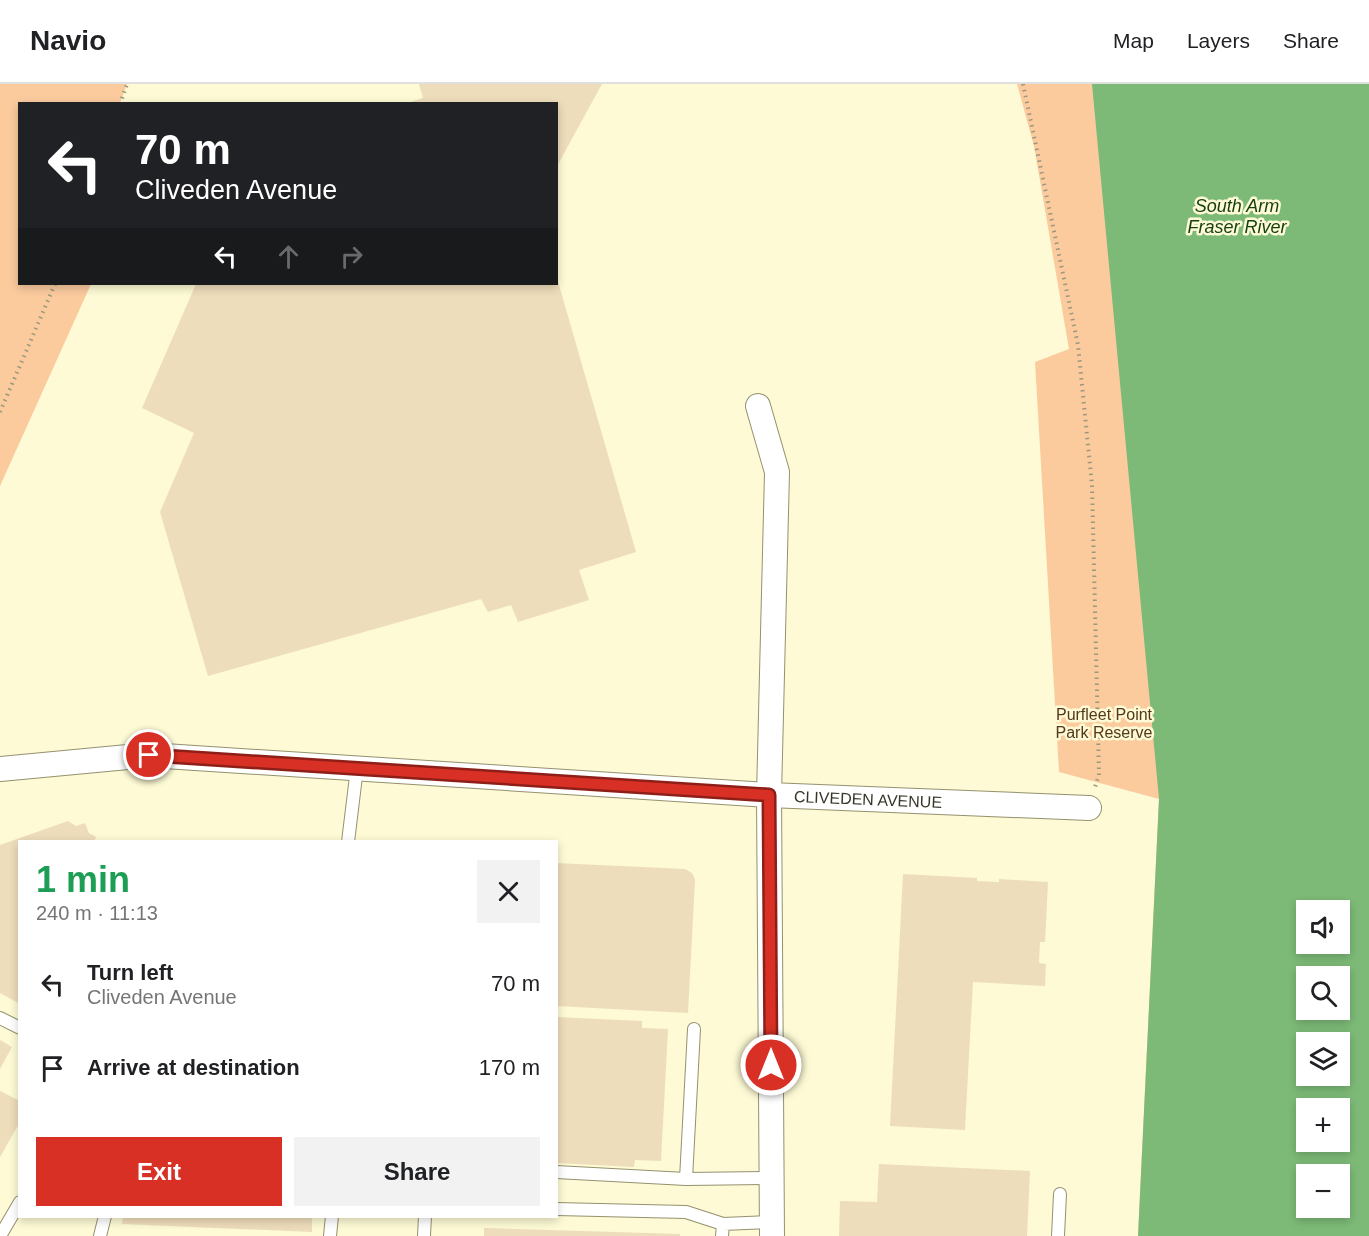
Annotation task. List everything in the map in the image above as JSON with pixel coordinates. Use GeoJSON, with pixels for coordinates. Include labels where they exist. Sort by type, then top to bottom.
{"type":"FeatureCollection","features":[{"type":"Feature","properties":{"kind":"street"},"geometry":{"type":"LineString","coordinates":[[758,406],[777,472],[769,795],[772,1229]]}},
{"type":"Feature","properties":{"kind":"street","name":"CLIVEDEN AVENUE"},"geometry":{"type":"LineString","coordinates":[[0,769],[149,755],[769,795],[1089,808]]}},
{"type":"Feature","properties":{"kind":"lane"},"geometry":{"type":"LineString","coordinates":[[346,840],[357,768]]}},
{"type":"Feature","properties":{"kind":"lane"},"geometry":{"type":"LineString","coordinates":[[0,1018],[18,1028]]}},
{"type":"Feature","properties":{"kind":"lane"},"geometry":{"type":"LineString","coordinates":[[686,1179],[694,1029]]}},
{"type":"Feature","properties":{"kind":"lane"},"geometry":{"type":"LineString","coordinates":[[558,1172],[686,1179],[771,1178]]}},
{"type":"Feature","properties":{"kind":"lane"},"geometry":{"type":"LineString","coordinates":[[1058,1236],[1060,1194]]}},
{"type":"Feature","properties":{"kind":"lane"},"geometry":{"type":"LineString","coordinates":[[0,1236],[18,1205]]}},
{"type":"Feature","properties":{"kind":"lane"},"geometry":{"type":"LineString","coordinates":[[558,1209],[686,1212],[722,1230],[772,1229]]}},
{"type":"Feature","properties":{"kind":"lane"},"geometry":{"type":"LineString","coordinates":[[100,1236],[104,1218]]}},
{"type":"Feature","properties":{"kind":"lane"},"geometry":{"type":"LineString","coordinates":[[330,1236],[332,1218]]}},
{"type":"Feature","properties":{"kind":"lane"},"geometry":{"type":"LineString","coordinates":[[424,1236],[425,1218]]}},
{"type":"Feature","properties":{"kind":"path"},"geometry":{"type":"LineString","coordinates":[[121,102],[127,84]]}},
{"type":"Feature","properties":{"kind":"path"},"geometry":{"type":"LineString","coordinates":[[1023,84],[1078,345],[1092,485],[1099,775],[1089,808]]}},
{"type":"Feature","properties":{"kind":"path"},"geometry":{"type":"LineString","coordinates":[[0,412],[55,285]]}},
{"type":"Feature","properties":{"kind":"green space"},"geometry":{"type":"Polygon","coordinates":[[[0,84],[127,84],[120,102],[18,102],[18,285],[91,285],[0,486],[0,84]]]}},
{"type":"Feature","properties":{"kind":"green space","name":"Purfleet Point Park Reserve"},"geometry":{"type":"Polygon","coordinates":[[[1017,84],[1238,84],[1138,1236],[1159,799],[1059,772],[1035,362],[1069,349],[1034,146],[1017,84]]]}},
{"type":"Feature","properties":{"kind":"water","name":"South Arm Fraser River"},"geometry":{"type":"Polygon","coordinates":[[[1092,84],[1369,84],[1369,1236],[1138,1236],[1159,799],[1092,84]]]}},
{"type":"Feature","properties":{"kind":"building"},"geometry":{"type":"Polygon","coordinates":[[[419,84],[602,84],[558,164],[558,102],[410,102],[423,98],[419,84]]]}},
{"type":"Feature","properties":{"kind":"building"},"geometry":{"type":"Polygon","coordinates":[[[558,281],[636,552],[579,570],[589,600],[518,622],[511,605],[488,612],[481,599],[208,676],[160,512],[194,433],[142,408],[196,285],[558,285],[558,281]]]}},
{"type":"Feature","properties":{"kind":"building"},"geometry":{"type":"Polygon","coordinates":[[[68,821],[76,826],[85,823],[89,833],[96,837],[95,840],[18,840],[18,1003],[0,993],[0,845],[68,821]]]}},
{"type":"Feature","properties":{"kind":"building"},"geometry":{"type":"Polygon","coordinates":[[[558,863],[685,869],[692,873],[695,879],[688,1013],[558,1006],[558,863]]]}},
{"type":"Feature","properties":{"kind":"building"},"geometry":{"type":"Polygon","coordinates":[[[903,874],[977,878],[977,881],[999,882],[999,879],[1048,882],[1045,942],[1040,942],[1039,963],[1046,964],[1045,986],[973,982],[965,1130],[890,1126],[903,874]]]}},
{"type":"Feature","properties":{"kind":"building"},"geometry":{"type":"Polygon","coordinates":[[[558,1017],[642,1021],[642,1028],[668,1029],[661,1161],[635,1160],[634,1167],[558,1163],[558,1017]]]}},
{"type":"Feature","properties":{"kind":"building"},"geometry":{"type":"Polygon","coordinates":[[[0,1040],[12,1047],[0,1069],[0,1040]]]}},
{"type":"Feature","properties":{"kind":"building"},"geometry":{"type":"Polygon","coordinates":[[[0,1091],[18,1100],[18,1126],[0,1157],[0,1091]]]}},
{"type":"Feature","properties":{"kind":"building"},"geometry":{"type":"Polygon","coordinates":[[[879,1164],[1030,1171],[1027,1236],[839,1236],[840,1201],[877,1202],[879,1164]]]}},
{"type":"Feature","properties":{"kind":"building"},"geometry":{"type":"Polygon","coordinates":[[[123,1218],[312,1218],[312,1232],[122,1224],[123,1218]]]}},
{"type":"Feature","properties":{"kind":"building"},"geometry":{"type":"Polygon","coordinates":[[[484,1228],[680,1234],[680,1236],[484,1236],[484,1228]]]}},
{"type":"Feature","properties":{"kind":"route"},"geometry":{"type":"LineString","coordinates":[[149,755],[769,795],[771,1065]]}}]}
